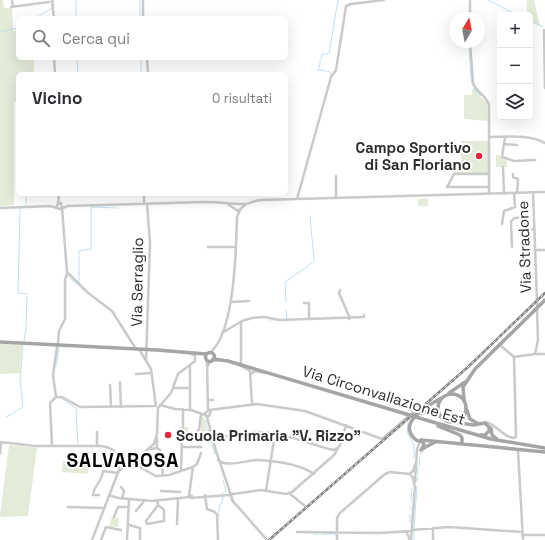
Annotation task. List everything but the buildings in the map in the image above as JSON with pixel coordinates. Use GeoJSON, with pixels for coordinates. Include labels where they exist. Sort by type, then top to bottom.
{"type":"FeatureCollection","features":[{"type":"Feature","properties":{"kind":"main road"},"geometry":{"type":"LineString","coordinates":[[510,443],[496,439],[490,426],[475,423],[471,420],[462,390],[467,380],[484,360],[538,305],[545,300]]}},
{"type":"Feature","properties":{"kind":"main road"},"geometry":{"type":"LineString","coordinates":[[0,342],[163,350],[209,356]]}},
{"type":"Feature","properties":{"kind":"main road","name":"Via Circonvallazione Est"},"geometry":{"type":"LineString","coordinates":[[209,356],[466,432],[510,443],[545,448]]}},
{"type":"Feature","properties":{"kind":"main road"},"geometry":{"type":"LineString","coordinates":[[467,380],[444,396],[408,427],[413,438],[422,441],[545,452]]}},
{"type":"Feature","properties":{"kind":"main road"},"geometry":{"type":"LineString","coordinates":[[444,419],[438,409],[440,401],[444,396],[456,394],[464,400]]}},
{"type":"Feature","properties":{"kind":"main road"},"geometry":{"type":"LineString","coordinates":[[451,422],[462,418],[466,407]]}},
{"type":"Feature","properties":{"kind":"main road"},"geometry":{"type":"LineString","coordinates":[[418,418],[429,412],[451,422],[486,424]]}},
{"type":"Feature","properties":{"kind":"main road"},"geometry":{"type":"LineString","coordinates":[[418,418],[459,435],[462,438],[462,444]]}},
{"type":"Feature","properties":{"kind":"main road"},"geometry":{"type":"LineString","coordinates":[[466,432],[485,435],[489,430],[486,424]]}},
{"type":"Feature","properties":{"kind":"main road"},"geometry":{"type":"LineString","coordinates":[[419,449],[424,446],[422,441]]}},
{"type":"Feature","properties":{"kind":"main road"},"geometry":{"type":"LineString","coordinates":[[419,449],[436,442]]}},
{"type":"Feature","properties":{"kind":"street"},"geometry":{"type":"LineString","coordinates":[[12,0],[12,7],[50,1],[53,7],[54,16]]}},
{"type":"Feature","properties":{"kind":"street"},"geometry":{"type":"LineString","coordinates":[[144,0],[144,16]]}},
{"type":"Feature","properties":{"kind":"street"},"geometry":{"type":"LineString","coordinates":[[297,199],[331,77],[336,70],[346,6],[384,0]]}},
{"type":"Feature","properties":{"kind":"street"},"geometry":{"type":"LineString","coordinates":[[470,0],[470,12]]}},
{"type":"Feature","properties":{"kind":"street"},"geometry":{"type":"LineString","coordinates":[[544,30],[545,88]]}},
{"type":"Feature","properties":{"kind":"street"},"geometry":{"type":"LineString","coordinates":[[470,48],[472,78],[475,89],[488,102],[489,194]]}},
{"type":"Feature","properties":{"kind":"street"},"geometry":{"type":"LineString","coordinates":[[54,60],[55,72]]}},
{"type":"Feature","properties":{"kind":"street"},"geometry":{"type":"LineString","coordinates":[[147,60],[148,72]]}},
{"type":"Feature","properties":{"kind":"street"},"geometry":{"type":"LineString","coordinates":[[489,136],[536,139],[545,143]]}},
{"type":"Feature","properties":{"kind":"street"},"geometry":{"type":"LineString","coordinates":[[505,137],[501,155],[504,158],[514,161],[535,160]]}},
{"type":"Feature","properties":{"kind":"street"},"geometry":{"type":"LineString","coordinates":[[504,144],[517,144]]}},
{"type":"Feature","properties":{"kind":"street"},"geometry":{"type":"LineString","coordinates":[[502,167],[504,194]]}},
{"type":"Feature","properties":{"kind":"street"},"geometry":{"type":"LineString","coordinates":[[489,174],[454,174],[447,187],[489,187]]}},
{"type":"Feature","properties":{"kind":"street"},"geometry":{"type":"LineString","coordinates":[[513,174],[513,177],[518,179],[517,193]]}},
{"type":"Feature","properties":{"kind":"street"},"geometry":{"type":"LineString","coordinates":[[336,176],[336,198]]}},
{"type":"Feature","properties":{"kind":"street","name":"Via Stradone"},"geometry":{"type":"LineString","coordinates":[[533,192],[538,305],[537,347],[535,354]]}},
{"type":"Feature","properties":{"kind":"street"},"geometry":{"type":"LineString","coordinates":[[229,205],[246,204],[256,200],[545,192]]}},
{"type":"Feature","properties":{"kind":"street"},"geometry":{"type":"LineString","coordinates":[[502,224],[504,212],[515,207],[514,193]]}},
{"type":"Feature","properties":{"kind":"street"},"geometry":{"type":"LineString","coordinates":[[58,343],[59,331],[65,319],[67,274],[62,212],[59,196]]}},
{"type":"Feature","properties":{"kind":"street","name":"Via Serraglio"},"geometry":{"type":"LineString","coordinates":[[144,196],[150,242],[146,360]]}},
{"type":"Feature","properties":{"kind":"street"},"geometry":{"type":"LineString","coordinates":[[0,208],[218,202],[229,205],[234,209],[237,217],[236,247],[230,302],[222,333],[215,349],[209,356],[208,367],[208,421],[209,431],[215,437]]}},
{"type":"Feature","properties":{"kind":"street"},"geometry":{"type":"LineString","coordinates":[[234,209],[235,204]]}},
{"type":"Feature","properties":{"kind":"street"},"geometry":{"type":"LineString","coordinates":[[239,204],[241,209]]}},
{"type":"Feature","properties":{"kind":"street"},"geometry":{"type":"LineString","coordinates":[[237,217],[241,209],[246,204]]}},
{"type":"Feature","properties":{"kind":"street"},"geometry":{"type":"LineString","coordinates":[[234,209],[241,209]]}},
{"type":"Feature","properties":{"kind":"street"},"geometry":{"type":"LineString","coordinates":[[512,246],[513,219],[525,217],[527,246]]}},
{"type":"Feature","properties":{"kind":"street"},"geometry":{"type":"LineString","coordinates":[[527,230],[534,230]]}},
{"type":"Feature","properties":{"kind":"street"},"geometry":{"type":"LineString","coordinates":[[208,248],[236,247]]}},
{"type":"Feature","properties":{"kind":"street"},"geometry":{"type":"LineString","coordinates":[[535,250],[545,250]]}},
{"type":"Feature","properties":{"kind":"street"},"geometry":{"type":"LineString","coordinates":[[67,274],[89,294],[112,310],[146,360],[151,373],[158,406],[156,438],[157,448],[160,450],[162,476]]}},
{"type":"Feature","properties":{"kind":"street"},"geometry":{"type":"LineString","coordinates":[[340,290],[339,293],[349,318]]}},
{"type":"Feature","properties":{"kind":"street"},"geometry":{"type":"LineString","coordinates":[[230,302],[248,301]]}},
{"type":"Feature","properties":{"kind":"street"},"geometry":{"type":"LineString","coordinates":[[304,303],[309,303],[309,319]]}},
{"type":"Feature","properties":{"kind":"street"},"geometry":{"type":"LineString","coordinates":[[222,333],[241,322],[252,318],[264,317],[280,320],[349,318],[364,317],[364,315]]}},
{"type":"Feature","properties":{"kind":"street"},"geometry":{"type":"LineString","coordinates":[[241,322],[241,365]]}},
{"type":"Feature","properties":{"kind":"street"},"geometry":{"type":"LineString","coordinates":[[503,349],[503,342],[515,329]]}},
{"type":"Feature","properties":{"kind":"street"},"geometry":{"type":"LineString","coordinates":[[499,344],[514,357],[544,354]]}},
{"type":"Feature","properties":{"kind":"street"},"geometry":{"type":"LineString","coordinates":[[56,397],[53,375],[57,347]]}},
{"type":"Feature","properties":{"kind":"street"},"geometry":{"type":"LineString","coordinates":[[537,347],[538,351],[544,354]]}},
{"type":"Feature","properties":{"kind":"street"},"geometry":{"type":"LineString","coordinates":[[484,360],[497,348],[503,349]]}},
{"type":"Feature","properties":{"kind":"street"},"geometry":{"type":"LineString","coordinates":[[188,353],[195,356],[192,364],[190,410]]}},
{"type":"Feature","properties":{"kind":"street"},"geometry":{"type":"LineString","coordinates":[[492,433],[495,429],[512,438],[516,436],[514,357]]}},
{"type":"Feature","properties":{"kind":"street"},"geometry":{"type":"LineString","coordinates":[[158,406],[171,393],[177,374],[192,364]]}},
{"type":"Feature","properties":{"kind":"street"},"geometry":{"type":"LineString","coordinates":[[237,364],[248,369],[251,375],[252,404]]}},
{"type":"Feature","properties":{"kind":"street"},"geometry":{"type":"LineString","coordinates":[[251,375],[254,372],[266,373]]}},
{"type":"Feature","properties":{"kind":"street"},"geometry":{"type":"LineString","coordinates":[[136,374],[151,373]]}},
{"type":"Feature","properties":{"kind":"street"},"geometry":{"type":"LineString","coordinates":[[120,382],[121,407]]}},
{"type":"Feature","properties":{"kind":"street"},"geometry":{"type":"LineString","coordinates":[[110,385],[111,407]]}},
{"type":"Feature","properties":{"kind":"street"},"geometry":{"type":"LineString","coordinates":[[173,388],[190,388]]}},
{"type":"Feature","properties":{"kind":"street"},"geometry":{"type":"LineString","coordinates":[[52,445],[50,403],[56,397],[62,397],[77,407],[158,406],[190,410],[201,414],[252,404],[306,411],[382,439],[411,414],[416,407]]}},
{"type":"Feature","properties":{"kind":"street"},"geometry":{"type":"LineString","coordinates":[[183,409],[183,431]]}},
{"type":"Feature","properties":{"kind":"street"},"geometry":{"type":"LineString","coordinates":[[188,438],[195,438],[196,432],[199,430],[201,414]]}},
{"type":"Feature","properties":{"kind":"street"},"geometry":{"type":"LineString","coordinates":[[486,424],[491,424],[500,432]]}},
{"type":"Feature","properties":{"kind":"street"},"geometry":{"type":"LineString","coordinates":[[108,495],[122,499],[157,500],[178,499],[190,495],[233,494],[239,492],[266,490],[291,492],[331,459],[336,453],[346,426]]}},
{"type":"Feature","properties":{"kind":"street"},"geometry":{"type":"LineString","coordinates":[[97,432],[97,446]]}},
{"type":"Feature","properties":{"kind":"street"},"geometry":{"type":"LineString","coordinates":[[215,437],[257,432],[275,434],[299,438],[336,453]]}},
{"type":"Feature","properties":{"kind":"street"},"geometry":{"type":"LineString","coordinates":[[266,490],[275,434]]}},
{"type":"Feature","properties":{"kind":"street"},"geometry":{"type":"LineString","coordinates":[[215,437],[214,444],[229,493],[234,502],[267,540]]}},
{"type":"Feature","properties":{"kind":"street"},"geometry":{"type":"LineString","coordinates":[[151,449],[156,438]]}},
{"type":"Feature","properties":{"kind":"street"},"geometry":{"type":"LineString","coordinates":[[409,474],[413,471],[419,449],[413,438]]}},
{"type":"Feature","properties":{"kind":"street"},"geometry":{"type":"LineString","coordinates":[[181,469],[182,440]]}},
{"type":"Feature","properties":{"kind":"street"},"geometry":{"type":"LineString","coordinates":[[0,443],[8,442],[37,446],[97,446],[114,450],[119,457],[120,468],[108,495],[92,540],[96,540]]}},
{"type":"Feature","properties":{"kind":"street"},"geometry":{"type":"LineString","coordinates":[[0,443],[16,443]]}},
{"type":"Feature","properties":{"kind":"street"},"geometry":{"type":"LineString","coordinates":[[0,443],[0,454]]}},
{"type":"Feature","properties":{"kind":"street"},"geometry":{"type":"LineString","coordinates":[[182,447],[200,447]]}},
{"type":"Feature","properties":{"kind":"street"},"geometry":{"type":"LineString","coordinates":[[332,451],[339,447]]}},
{"type":"Feature","properties":{"kind":"street"},"geometry":{"type":"LineString","coordinates":[[99,495],[92,495],[93,489],[102,478],[103,471],[120,468],[134,462],[151,449],[157,448]]}},
{"type":"Feature","properties":{"kind":"street"},"geometry":{"type":"LineString","coordinates":[[518,450],[523,540]]}},
{"type":"Feature","properties":{"kind":"street"},"geometry":{"type":"LineString","coordinates":[[331,459],[332,451]]}},
{"type":"Feature","properties":{"kind":"street"},"geometry":{"type":"LineString","coordinates":[[134,462],[152,475],[162,476],[197,465],[200,453]]}},
{"type":"Feature","properties":{"kind":"street"},"geometry":{"type":"LineString","coordinates":[[410,540],[413,520],[417,459]]}},
{"type":"Feature","properties":{"kind":"street"},"geometry":{"type":"LineString","coordinates":[[218,460],[225,463]]}},
{"type":"Feature","properties":{"kind":"street"},"geometry":{"type":"LineString","coordinates":[[220,466],[225,463],[255,460],[271,462],[313,474]]}},
{"type":"Feature","properties":{"kind":"street"},"geometry":{"type":"LineString","coordinates":[[190,495],[193,467]]}},
{"type":"Feature","properties":{"kind":"street"},"geometry":{"type":"LineString","coordinates":[[306,471],[306,480]]}},
{"type":"Feature","properties":{"kind":"street"},"geometry":{"type":"LineString","coordinates":[[337,540],[337,518],[340,513],[384,474],[389,472],[409,474],[413,478],[415,488]]}},
{"type":"Feature","properties":{"kind":"street"},"geometry":{"type":"LineString","coordinates":[[121,487],[124,491],[122,499]]}},
{"type":"Feature","properties":{"kind":"street"},"geometry":{"type":"LineString","coordinates":[[161,491],[180,492]]}},
{"type":"Feature","properties":{"kind":"street"},"geometry":{"type":"LineString","coordinates":[[174,492],[174,499]]}},
{"type":"Feature","properties":{"kind":"street"},"geometry":{"type":"LineString","coordinates":[[234,502],[234,496],[239,492]]}},
{"type":"Feature","properties":{"kind":"street"},"geometry":{"type":"LineString","coordinates":[[291,492],[293,498],[305,506]]}},
{"type":"Feature","properties":{"kind":"street"},"geometry":{"type":"LineString","coordinates":[[205,495],[207,510],[215,512],[217,515],[218,540]]}},
{"type":"Feature","properties":{"kind":"street"},"geometry":{"type":"LineString","coordinates":[[127,540],[129,525],[129,499]]}},
{"type":"Feature","properties":{"kind":"street"},"geometry":{"type":"LineString","coordinates":[[177,524],[178,499]]}},
{"type":"Feature","properties":{"kind":"street"},"geometry":{"type":"LineString","coordinates":[[136,511],[145,500]]}},
{"type":"Feature","properties":{"kind":"street"},"geometry":{"type":"LineString","coordinates":[[157,500],[158,505],[164,510],[164,521],[147,524],[146,522],[158,505]]}},
{"type":"Feature","properties":{"kind":"street"},"geometry":{"type":"LineString","coordinates":[[68,507],[104,508]]}},
{"type":"Feature","properties":{"kind":"street"},"geometry":{"type":"LineString","coordinates":[[114,517],[118,507],[129,508]]}},
{"type":"Feature","properties":{"kind":"street"},"geometry":{"type":"LineString","coordinates":[[410,540],[407,531],[413,520]]}},
{"type":"Feature","properties":{"kind":"street"},"geometry":{"type":"LineString","coordinates":[[129,525],[140,528],[140,540]]}},
{"type":"Feature","properties":{"kind":"street"},"geometry":{"type":"LineString","coordinates":[[101,540],[106,527],[121,530]]}},
{"type":"Feature","properties":{"kind":"street"},"geometry":{"type":"LineString","coordinates":[[297,532],[379,534],[433,528],[468,527],[545,535]]}},
{"type":"Feature","properties":{"kind":"street"},"geometry":{"type":"LineString","coordinates":[[433,528],[433,540]]}},
{"type":"Feature","properties":{"kind":"street"},"geometry":{"type":"LineString","coordinates":[[535,535],[535,540]]}},
{"type":"Feature","properties":{"kind":"green space"},"geometry":{"type":"Polygon","coordinates":[[[0,0],[3,0],[4,8],[12,8],[13,31],[16,30],[16,60],[34,60],[34,72],[16,72],[16,102],[14,102],[14,205],[0,206],[0,0]]]}},
{"type":"Feature","properties":{"kind":"green space"},"geometry":{"type":"Polygon","coordinates":[[[527,0],[534,0],[540,26],[533,22],[533,12],[527,12],[527,0]]]}},
{"type":"Feature","properties":{"kind":"green space"},"geometry":{"type":"Polygon","coordinates":[[[472,90],[474,90],[487,103],[488,121],[464,119],[464,95],[472,95],[472,90]]]}},
{"type":"Feature","properties":{"kind":"green space"},"geometry":{"type":"Polygon","coordinates":[[[461,141],[488,141],[488,173],[453,174],[461,161],[461,141]]]}},
{"type":"Feature","properties":{"kind":"green space"},"geometry":{"type":"Polygon","coordinates":[[[496,155],[500,155],[501,158],[507,161],[507,167],[496,167],[496,155]]]}},
{"type":"Feature","properties":{"kind":"green space"},"geometry":{"type":"Polygon","coordinates":[[[418,199],[428,199],[428,206],[418,206],[418,199]]]}},
{"type":"Feature","properties":{"kind":"green space"},"geometry":{"type":"Polygon","coordinates":[[[0,344],[22,345],[20,373],[0,374],[0,344]]]}},
{"type":"Feature","properties":{"kind":"green space"},"geometry":{"type":"Polygon","coordinates":[[[203,416],[205,419],[206,441],[201,441],[201,419],[203,416]]]}},
{"type":"Feature","properties":{"kind":"green space"},"geometry":{"type":"Polygon","coordinates":[[[184,427],[195,428],[188,428],[188,436],[183,436],[183,440],[176,440],[176,430],[184,431],[184,427]]]}},
{"type":"Feature","properties":{"kind":"green space"},"geometry":{"type":"Polygon","coordinates":[[[9,445],[37,448],[28,516],[1,517],[0,515],[9,445]]]}},
{"type":"Feature","properties":{"kind":"green space"},"geometry":{"type":"Polygon","coordinates":[[[63,461],[89,465],[88,474],[62,472],[63,461]]]}},
{"type":"Feature","properties":{"kind":"green space"},"geometry":{"type":"Polygon","coordinates":[[[112,517],[119,518],[118,527],[109,526],[112,517]]]}},
{"type":"Feature","properties":{"kind":"waterway"},"geometry":{"type":"LineString","coordinates":[[54,0],[54,5]]}},
{"type":"Feature","properties":{"kind":"waterway"},"geometry":{"type":"LineString","coordinates":[[76,0],[76,16]]}},
{"type":"Feature","properties":{"kind":"waterway"},"geometry":{"type":"LineString","coordinates":[[140,0],[140,16]]}},
{"type":"Feature","properties":{"kind":"waterway"},"geometry":{"type":"LineString","coordinates":[[329,53],[338,0]]}},
{"type":"Feature","properties":{"kind":"waterway"},"geometry":{"type":"LineString","coordinates":[[488,0],[511,12]]}},
{"type":"Feature","properties":{"kind":"waterway"},"geometry":{"type":"LineString","coordinates":[[39,16],[52,8]]}},
{"type":"Feature","properties":{"kind":"waterway"},"geometry":{"type":"LineString","coordinates":[[533,22],[543,27]]}},
{"type":"Feature","properties":{"kind":"waterway"},"geometry":{"type":"LineString","coordinates":[[0,32],[16,28]]}},
{"type":"Feature","properties":{"kind":"waterway"},"geometry":{"type":"LineString","coordinates":[[469,48],[471,79],[473,86]]}},
{"type":"Feature","properties":{"kind":"waterway"},"geometry":{"type":"LineString","coordinates":[[322,54],[328,54]]}},
{"type":"Feature","properties":{"kind":"waterway"},"geometry":{"type":"LineString","coordinates":[[321,59],[322,55]]}},
{"type":"Feature","properties":{"kind":"waterway"},"geometry":{"type":"LineString","coordinates":[[77,60],[78,72]]}},
{"type":"Feature","properties":{"kind":"waterway"},"geometry":{"type":"LineString","coordinates":[[141,60],[141,72]]}},
{"type":"Feature","properties":{"kind":"waterway"},"geometry":{"type":"LineString","coordinates":[[320,64],[318,70],[325,71]]}},
{"type":"Feature","properties":{"kind":"waterway"},"geometry":{"type":"LineString","coordinates":[[327,71],[330,72],[331,76]]}},
{"type":"Feature","properties":{"kind":"waterway"},"geometry":{"type":"LineString","coordinates":[[474,89],[481,95]]}},
{"type":"Feature","properties":{"kind":"waterway"},"geometry":{"type":"LineString","coordinates":[[26,196],[26,205]]}},
{"type":"Feature","properties":{"kind":"waterway"},"geometry":{"type":"LineString","coordinates":[[91,249],[91,207],[118,208]]}},
{"type":"Feature","properties":{"kind":"waterway"},"geometry":{"type":"LineString","coordinates":[[20,209],[18,293],[27,294]]}},
{"type":"Feature","properties":{"kind":"waterway"},"geometry":{"type":"LineString","coordinates":[[310,216],[314,260]]}},
{"type":"Feature","properties":{"kind":"waterway"},"geometry":{"type":"LineString","coordinates":[[79,283],[79,251],[91,249]]}},
{"type":"Feature","properties":{"kind":"waterway"},"geometry":{"type":"LineString","coordinates":[[309,265],[314,262]]}},
{"type":"Feature","properties":{"kind":"waterway"},"geometry":{"type":"LineString","coordinates":[[286,302],[285,282],[308,266]]}},
{"type":"Feature","properties":{"kind":"waterway"},"geometry":{"type":"LineString","coordinates":[[67,276],[77,284]]}},
{"type":"Feature","properties":{"kind":"waterway"},"geometry":{"type":"LineString","coordinates":[[24,341],[27,296]]}},
{"type":"Feature","properties":{"kind":"waterway"},"geometry":{"type":"LineString","coordinates":[[286,310],[287,319]]}},
{"type":"Feature","properties":{"kind":"waterway"},"geometry":{"type":"LineString","coordinates":[[13,413],[23,407],[20,380],[23,345]]}},
{"type":"Feature","properties":{"kind":"waterway"},"geometry":{"type":"LineString","coordinates":[[56,366],[59,347]]}},
{"type":"Feature","properties":{"kind":"waterway"},"geometry":{"type":"LineString","coordinates":[[61,398],[76,408],[78,444]]}},
{"type":"Feature","properties":{"kind":"waterway"},"geometry":{"type":"LineString","coordinates":[[6,417],[12,414]]}},
{"type":"Feature","properties":{"kind":"waterway"},"geometry":{"type":"LineString","coordinates":[[206,420],[207,430],[215,454]]}},
{"type":"Feature","properties":{"kind":"waterway"},"geometry":{"type":"LineString","coordinates":[[408,423],[407,432],[414,445],[414,458]]}},
{"type":"Feature","properties":{"kind":"waterway"},"geometry":{"type":"LineString","coordinates":[[421,454],[424,450]]}},
{"type":"Feature","properties":{"kind":"waterway"},"geometry":{"type":"LineString","coordinates":[[419,466],[420,457]]}},
{"type":"Feature","properties":{"kind":"waterway"},"geometry":{"type":"LineString","coordinates":[[418,468],[418,474]]}},
{"type":"Feature","properties":{"kind":"waterway"},"geometry":{"type":"LineString","coordinates":[[417,481],[418,477]]}},
{"type":"Feature","properties":{"kind":"waterway"},"geometry":{"type":"LineString","coordinates":[[223,480],[226,491],[223,493]]}},
{"type":"Feature","properties":{"kind":"waterway"},"geometry":{"type":"LineString","coordinates":[[414,529],[417,486]]}},
{"type":"Feature","properties":{"kind":"waterway"},"geometry":{"type":"LineString","coordinates":[[411,501],[412,489]]}},
{"type":"Feature","properties":{"kind":"waterway"},"geometry":{"type":"LineString","coordinates":[[218,517],[223,496]]}},
{"type":"Feature","properties":{"kind":"waterway"},"geometry":{"type":"LineString","coordinates":[[229,497],[234,505]]}},
{"type":"Feature","properties":{"kind":"waterway"},"geometry":{"type":"LineString","coordinates":[[410,515],[410,522]]}},
{"type":"Feature","properties":{"kind":"waterway"},"geometry":{"type":"LineString","coordinates":[[414,531],[414,540]]}},
{"type":"Feature","properties":{"kind":"waterway"},"geometry":{"type":"LineString","coordinates":[[313,534],[318,534]]}},
{"type":"Feature","properties":{"kind":"waterway"},"geometry":{"type":"LineString","coordinates":[[322,534],[335,534],[336,536]]}},
{"type":"Feature","properties":{"kind":"railway"},"geometry":{"type":"LineString","coordinates":[[413,415],[468,367],[545,293]]}},
{"type":"Feature","properties":{"kind":"railway"},"geometry":{"type":"LineString","coordinates":[[269,540],[410,417]]}},
{"type":"Feature","properties":{"kind":"place","name":"Campo Sportivo di San Floriano"},"geometry":{"type":"Point","coordinates":[479,156]}},
{"type":"Feature","properties":{"kind":"place","name":"Scuola Primaria \"V. Rizzo\""},"geometry":{"type":"Point","coordinates":[168,435]}},
{"type":"Feature","properties":{"kind":"district","name":"SALVAROSA"},"geometry":{"type":"Point","coordinates":[123,460]}}]}
